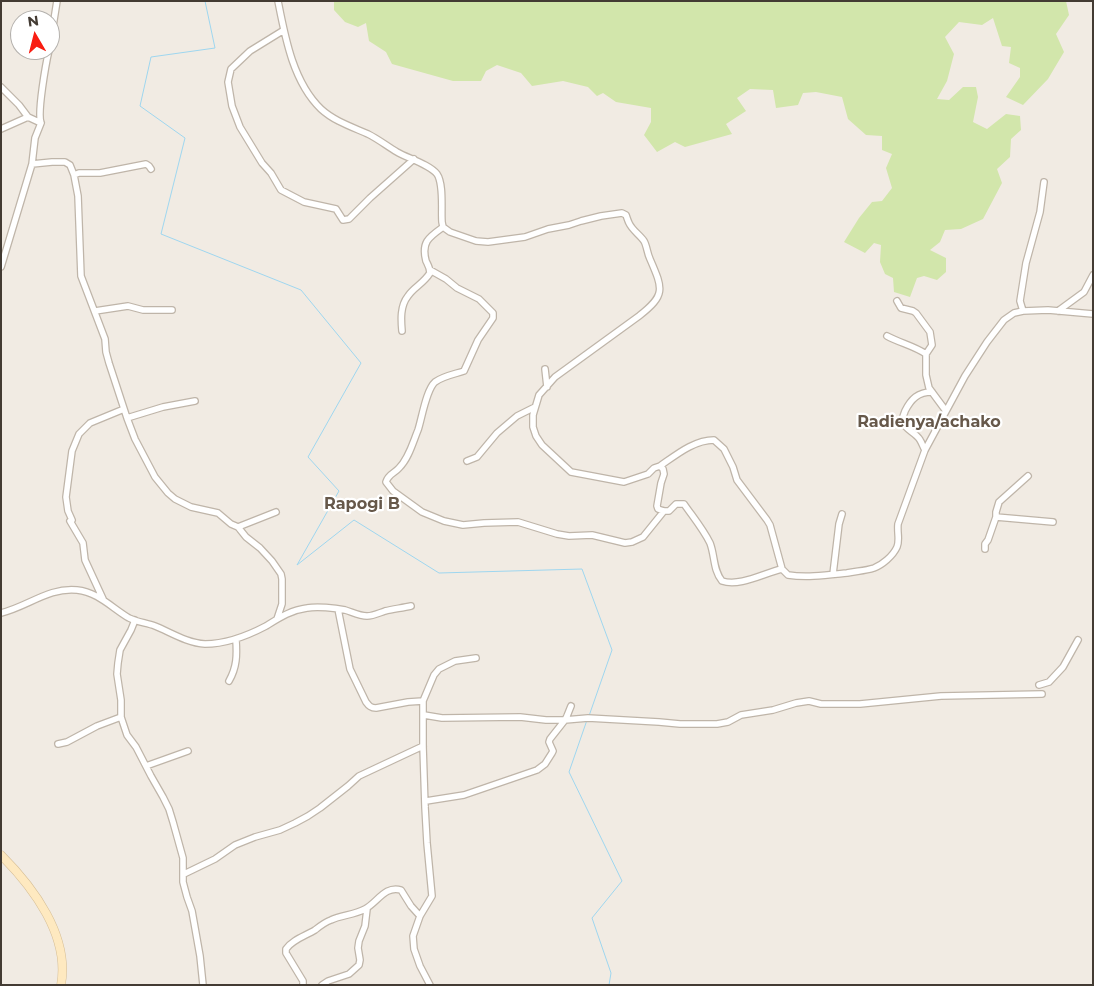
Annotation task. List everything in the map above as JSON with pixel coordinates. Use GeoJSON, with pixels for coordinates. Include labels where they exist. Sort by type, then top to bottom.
{"type":"FeatureCollection","features":[{"type":"Feature","properties":{"kind":"street"},"geometry":{"type":"LineString","coordinates":[[278,1],[290,56],[310,95],[321,109],[435,172],[440,180],[443,227],[450,232],[476,241],[488,242],[524,237],[601,216],[622,213],[626,216],[629,223],[646,243],[647,252],[660,286],[656,300],[639,316],[555,377],[539,395],[533,415],[533,427],[536,436],[542,445],[571,472],[624,482],[648,474],[654,468],[687,448],[707,440],[714,440],[724,449],[734,467],[737,480],[768,520],[782,569],[788,575],[833,574],[875,568],[895,551],[899,540],[898,524],[925,450],[965,376],[1004,320],[1014,313],[1023,311],[1093,314]]}},
{"type":"Feature","properties":{"kind":"street"},"geometry":{"type":"LineString","coordinates":[[284,30],[240,59],[231,69],[228,82],[232,106],[240,127],[281,190],[304,202],[336,209],[343,220],[347,220],[414,159]]}},
{"type":"Feature","properties":{"kind":"street"},"geometry":{"type":"LineString","coordinates":[[1,267],[32,164],[35,138],[41,123],[39,119],[47,60]]}},
{"type":"Feature","properties":{"kind":"street"},"geometry":{"type":"LineString","coordinates":[[1,87],[28,117],[41,123]]}},
{"type":"Feature","properties":{"kind":"street"},"geometry":{"type":"LineString","coordinates":[[1,129],[28,117]]}},
{"type":"Feature","properties":{"kind":"street"},"geometry":{"type":"LineString","coordinates":[[32,164],[65,162],[70,165],[74,175],[78,196],[81,276],[105,339],[108,358],[127,418],[135,439],[155,477],[175,499],[191,506],[218,513],[231,524],[238,527],[246,537],[266,554],[282,578],[282,604],[277,618]]}},
{"type":"Feature","properties":{"kind":"street"},"geometry":{"type":"LineString","coordinates":[[74,175],[80,173],[100,174],[143,164],[146,164],[151,169]]}},
{"type":"Feature","properties":{"kind":"street"},"geometry":{"type":"LineString","coordinates":[[1023,311],[1020,301],[1026,262],[1040,212],[1044,182]]}},
{"type":"Feature","properties":{"kind":"street"},"geometry":{"type":"LineString","coordinates":[[402,331],[401,313],[406,300],[428,276],[430,270],[425,252],[425,242],[443,227]]}},
{"type":"Feature","properties":{"kind":"street"},"geometry":{"type":"LineString","coordinates":[[430,270],[457,288],[479,299],[493,313],[493,318],[478,340],[464,371],[434,383],[427,396],[422,419],[408,454],[400,468],[387,477],[386,482],[393,491],[422,512],[444,521],[463,525],[518,522],[557,534],[569,536],[592,535],[625,543],[643,537],[664,511]]}},
{"type":"Feature","properties":{"kind":"street"},"geometry":{"type":"LineString","coordinates":[[1058,311],[1084,292],[1093,275]]}},
{"type":"Feature","properties":{"kind":"street"},"geometry":{"type":"LineString","coordinates":[[897,301],[901,308],[916,313],[930,332],[932,345],[926,354],[927,382],[946,411]]}},
{"type":"Feature","properties":{"kind":"street"},"geometry":{"type":"LineString","coordinates":[[95,311],[128,306],[143,310],[172,310]]}},
{"type":"Feature","properties":{"kind":"street"},"geometry":{"type":"LineString","coordinates":[[887,336],[900,343],[916,347],[926,354]]}},
{"type":"Feature","properties":{"kind":"street"},"geometry":{"type":"LineString","coordinates":[[545,369],[547,387]]}},
{"type":"Feature","properties":{"kind":"street"},"geometry":{"type":"LineString","coordinates":[[925,450],[919,439],[905,425],[902,418],[908,405],[918,394],[932,392]]}},
{"type":"Feature","properties":{"kind":"street"},"geometry":{"type":"LineString","coordinates":[[127,418],[163,407],[195,401]]}},
{"type":"Feature","properties":{"kind":"street"},"geometry":{"type":"LineString","coordinates":[[468,461],[477,457],[497,433],[517,416],[535,407]]}},
{"type":"Feature","properties":{"kind":"street"},"geometry":{"type":"LineString","coordinates":[[103,599],[85,560],[83,543],[71,520],[66,497],[72,451],[80,434],[90,423],[124,409]]}},
{"type":"Feature","properties":{"kind":"street"},"geometry":{"type":"LineString","coordinates":[[660,466],[664,474],[658,509],[669,511],[676,504],[684,504],[704,530],[712,549],[717,576],[722,581],[743,580],[782,569]]}},
{"type":"Feature","properties":{"kind":"street"},"geometry":{"type":"LineString","coordinates":[[985,549],[999,502],[1028,476]]}},
{"type":"Feature","properties":{"kind":"street"},"geometry":{"type":"LineString","coordinates":[[238,527],[276,512]]}},
{"type":"Feature","properties":{"kind":"street"},"geometry":{"type":"LineString","coordinates":[[833,574],[842,514]]}},
{"type":"Feature","properties":{"kind":"street"},"geometry":{"type":"LineString","coordinates":[[996,517],[1053,522]]}},
{"type":"Feature","properties":{"kind":"street"},"geometry":{"type":"LineString","coordinates":[[1,613],[16,609],[45,595],[77,590],[103,599],[126,616],[135,620],[194,642],[205,644],[236,640],[296,610],[318,607],[338,609],[366,616],[411,606]]}},
{"type":"Feature","properties":{"kind":"street"},"geometry":{"type":"LineString","coordinates":[[338,609],[350,669],[369,706],[376,708],[423,701]]}},
{"type":"Feature","properties":{"kind":"street"},"geometry":{"type":"LineString","coordinates":[[135,620],[120,650],[118,663],[117,674],[121,700],[121,718],[128,736],[136,747],[169,809],[183,858],[184,882],[192,910],[203,985]]}},
{"type":"Feature","properties":{"kind":"street"},"geometry":{"type":"LineString","coordinates":[[229,681],[237,663],[236,640]]}},
{"type":"Feature","properties":{"kind":"street"},"geometry":{"type":"LineString","coordinates":[[1038,685],[1049,682],[1063,667],[1078,640]]}},
{"type":"Feature","properties":{"kind":"street"},"geometry":{"type":"LineString","coordinates":[[429,984],[414,949],[413,936],[420,916],[432,896],[427,842],[423,701],[434,674],[439,669],[456,661],[476,658]]}},
{"type":"Feature","properties":{"kind":"street"},"geometry":{"type":"LineString","coordinates":[[424,715],[442,718],[520,717],[546,720],[588,718],[680,724],[717,724],[728,722],[741,715],[773,710],[796,703],[860,704],[941,696],[1042,694]]}},
{"type":"Feature","properties":{"kind":"street"},"geometry":{"type":"LineString","coordinates":[[426,801],[464,795],[537,770],[545,764],[552,753],[550,739],[568,716],[571,706]]}},
{"type":"Feature","properties":{"kind":"street"},"geometry":{"type":"LineString","coordinates":[[58,744],[67,742],[97,726],[121,718]]}},
{"type":"Feature","properties":{"kind":"street"},"geometry":{"type":"LineString","coordinates":[[184,874],[215,859],[236,845],[295,823],[308,816],[359,776],[423,746]]}},
{"type":"Feature","properties":{"kind":"street"},"geometry":{"type":"LineString","coordinates":[[146,766],[188,751]]}},
{"type":"Feature","properties":{"kind":"street"},"geometry":{"type":"LineString","coordinates":[[1,855],[34,894],[48,916],[62,952],[61,985]]}},
{"type":"Feature","properties":{"kind":"street"},"geometry":{"type":"LineString","coordinates":[[303,985],[304,981],[286,954],[287,947],[332,919],[366,909],[392,889],[401,890],[420,916]]}},
{"type":"Feature","properties":{"kind":"street"},"geometry":{"type":"LineString","coordinates":[[322,985],[349,974],[359,965],[358,948],[365,926],[366,909]]}},
{"type":"Feature","properties":{"kind":"green space"},"geometry":{"type":"Polygon","coordinates":[[[334,1],[1066,1],[1069,15],[1056,34],[1064,52],[1048,79],[1023,105],[1006,97],[1020,77],[1020,68],[1009,63],[1011,47],[1002,46],[993,18],[982,25],[959,22],[945,37],[954,54],[947,81],[937,99],[949,100],[963,87],[976,87],[978,97],[973,122],[987,129],[1006,114],[1020,116],[1021,130],[1011,139],[1010,157],[997,169],[1002,183],[983,219],[961,229],[945,230],[940,242],[930,250],[946,258],[946,272],[937,280],[924,276],[917,278],[910,297],[894,292],[893,278],[885,274],[880,262],[881,245],[874,243],[865,253],[844,242],[872,202],[882,201],[892,188],[886,168],[892,154],[882,150],[882,136],[866,135],[848,119],[842,97],[816,92],[803,93],[798,105],[776,108],[773,90],[750,89],[737,98],[746,111],[726,124],[732,134],[685,147],[675,142],[657,152],[644,135],[651,122],[651,108],[616,102],[603,93],[597,96],[588,87],[563,81],[532,86],[521,73],[497,65],[486,71],[481,81],[453,81],[392,64],[386,52],[369,41],[366,23],[358,27],[345,22],[334,10],[334,1]]]}},
{"type":"Feature","properties":{"kind":"waterway"},"geometry":{"type":"LineString","coordinates":[[205,1],[215,48],[151,57],[140,106],[185,138],[161,234],[301,290],[361,363],[308,457],[339,491],[297,565],[354,520],[439,573],[582,569],[612,650],[589,716]]}},
{"type":"Feature","properties":{"kind":"waterway"},"geometry":{"type":"LineString","coordinates":[[587,720],[569,772],[622,881],[592,918],[611,973],[609,985]]}},
{"type":"Feature","properties":{"kind":"district","name":"Radienya/achako"},"geometry":{"type":"Point","coordinates":[929,422]}},
{"type":"Feature","properties":{"kind":"district","name":"Rapogi B"},"geometry":{"type":"Point","coordinates":[362,504]}}]}
